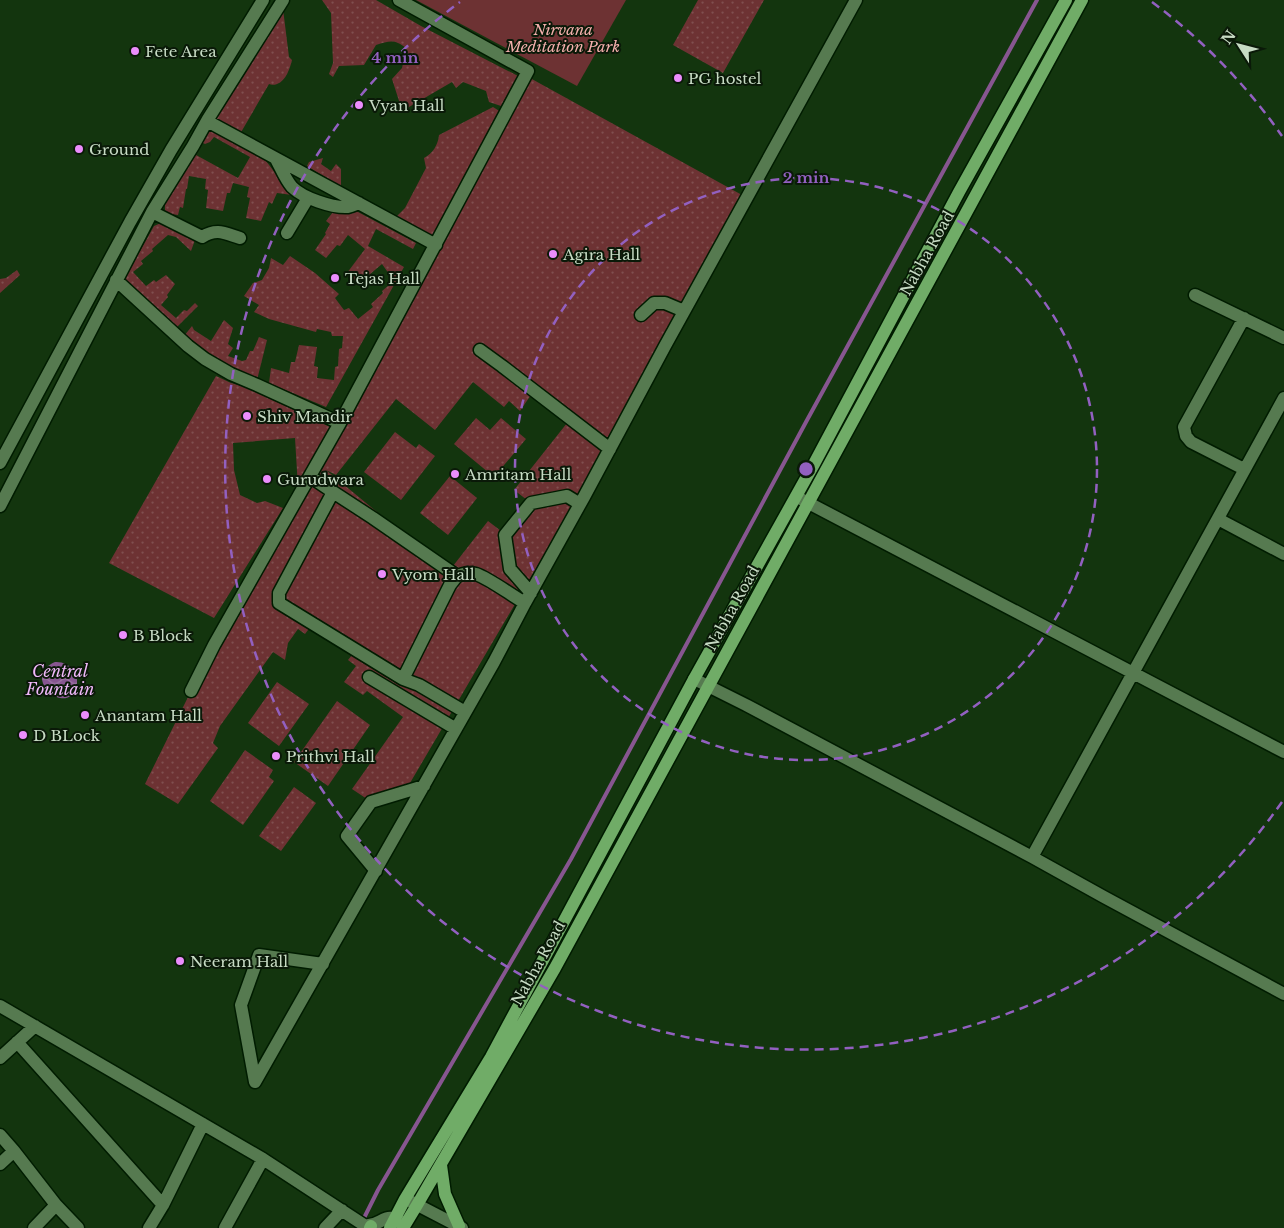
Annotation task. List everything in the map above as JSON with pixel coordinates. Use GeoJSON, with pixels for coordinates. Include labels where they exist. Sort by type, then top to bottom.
{"type":"FeatureCollection","features":[{"type":"Feature","properties":{"kind":"main road","name":"Nabha Road"},"geometry":{"type":"LineString","coordinates":[[398,1225],[418,1205],[540,994],[708,685],[802,500],[814,464],[959,192],[1066,0]]}},
{"type":"Feature","properties":{"kind":"main road","name":"Nabha Road"},"geometry":{"type":"LineString","coordinates":[[398,1225],[405,1199],[491,1057],[694,679],[888,359],[1082,0]]}},
{"type":"Feature","properties":{"kind":"main road"},"geometry":{"type":"LineString","coordinates":[[527,989],[540,994]]}},
{"type":"Feature","properties":{"kind":"main road"},"geometry":{"type":"LineString","coordinates":[[441,1165],[445,1194],[460,1227]]}},
{"type":"Feature","properties":{"kind":"street"},"geometry":{"type":"LineString","coordinates":[[0,463],[130,222],[171,150],[263,0]]}},
{"type":"Feature","properties":{"kind":"street"},"geometry":{"type":"LineString","coordinates":[[0,506],[152,212],[283,0]]}},
{"type":"Feature","properties":{"kind":"street"},"geometry":{"type":"LineString","coordinates":[[191,691],[214,645],[311,477],[528,71],[399,0]]}},
{"type":"Feature","properties":{"kind":"street"},"geometry":{"type":"LineString","coordinates":[[322,964],[259,955],[241,1006],[255,1082],[494,662],[684,311],[856,0]]}},
{"type":"Feature","properties":{"kind":"street"},"geometry":{"type":"LineString","coordinates":[[207,122],[436,245]]}},
{"type":"Feature","properties":{"kind":"street"},"geometry":{"type":"LineString","coordinates":[[276,159],[291,186],[308,198],[348,207],[360,203]]}},
{"type":"Feature","properties":{"kind":"street"},"geometry":{"type":"LineString","coordinates":[[287,233],[308,198]]}},
{"type":"Feature","properties":{"kind":"street"},"geometry":{"type":"LineString","coordinates":[[152,212],[202,237],[210,232],[221,232],[240,238]]}},
{"type":"Feature","properties":{"kind":"street"},"geometry":{"type":"LineString","coordinates":[[116,280],[188,346],[205,359],[231,374],[340,423]]}},
{"type":"Feature","properties":{"kind":"street"},"geometry":{"type":"LineString","coordinates":[[91,295],[104,304]]}},
{"type":"Feature","properties":{"kind":"street"},"geometry":{"type":"LineString","coordinates":[[1195,295],[1284,338]]}},
{"type":"Feature","properties":{"kind":"street"},"geometry":{"type":"LineString","coordinates":[[641,315],[654,303],[665,303],[684,311]]}},
{"type":"Feature","properties":{"kind":"street"},"geometry":{"type":"LineString","coordinates":[[1244,318],[1184,427],[1186,436],[1191,442],[1244,469]]}},
{"type":"Feature","properties":{"kind":"street"},"geometry":{"type":"LineString","coordinates":[[480,350],[610,449]]}},
{"type":"Feature","properties":{"kind":"street"},"geometry":{"type":"LineString","coordinates":[[1032,856],[1284,398]]}},
{"type":"Feature","properties":{"kind":"street"},"geometry":{"type":"LineString","coordinates":[[311,477],[457,576]]}},
{"type":"Feature","properties":{"kind":"street"},"geometry":{"type":"LineString","coordinates":[[333,492],[279,593],[279,602],[403,679],[419,685],[465,712]]}},
{"type":"Feature","properties":{"kind":"street"},"geometry":{"type":"LineString","coordinates":[[528,598],[510,569],[505,535],[531,503],[567,496],[580,504]]}},
{"type":"Feature","properties":{"kind":"street"},"geometry":{"type":"LineString","coordinates":[[802,500],[1284,752]]}},
{"type":"Feature","properties":{"kind":"street"},"geometry":{"type":"LineString","coordinates":[[1218,519],[1284,554]]}},
{"type":"Feature","properties":{"kind":"street"},"geometry":{"type":"LineString","coordinates":[[403,679],[450,585],[457,576],[465,573],[475,574],[528,598]]}},
{"type":"Feature","properties":{"kind":"street"},"geometry":{"type":"LineString","coordinates":[[369,676],[456,729]]}},
{"type":"Feature","properties":{"kind":"street"},"geometry":{"type":"LineString","coordinates":[[694,679],[1032,856],[1284,994]]}},
{"type":"Feature","properties":{"kind":"street"},"geometry":{"type":"LineString","coordinates":[[376,872],[347,836],[371,802],[424,786]]}},
{"type":"Feature","properties":{"kind":"street"},"geometry":{"type":"LineString","coordinates":[[0,1006],[263,1159],[366,1225],[378,1224],[384,1219],[391,1218],[398,1225]]}},
{"type":"Feature","properties":{"kind":"street"},"geometry":{"type":"LineString","coordinates":[[0,1058],[35,1026]]}},
{"type":"Feature","properties":{"kind":"street"},"geometry":{"type":"LineString","coordinates":[[16,1042],[163,1205]]}},
{"type":"Feature","properties":{"kind":"street"},"geometry":{"type":"LineString","coordinates":[[149,1228],[163,1205],[203,1124]]}},
{"type":"Feature","properties":{"kind":"street"},"geometry":{"type":"LineString","coordinates":[[0,1135],[56,1206],[78,1228]]}},
{"type":"Feature","properties":{"kind":"street"},"geometry":{"type":"LineString","coordinates":[[0,1164],[14,1151]]}},
{"type":"Feature","properties":{"kind":"street"},"geometry":{"type":"LineString","coordinates":[[225,1228],[263,1159]]}},
{"type":"Feature","properties":{"kind":"street"},"geometry":{"type":"LineString","coordinates":[[405,1199],[460,1227]]}},
{"type":"Feature","properties":{"kind":"street"},"geometry":{"type":"LineString","coordinates":[[34,1228],[56,1206]]}},
{"type":"Feature","properties":{"kind":"street"},"geometry":{"type":"LineString","coordinates":[[325,1228],[342,1210]]}},
{"type":"Feature","properties":{"kind":"green space"},"geometry":{"type":"Polygon","coordinates":[[[322,0],[376,0],[421,26],[518,76],[501,106],[489,102],[486,91],[463,82],[456,88],[452,82],[409,107],[404,113],[396,113],[400,104],[392,79],[402,68],[406,48],[392,42],[376,45],[364,65],[339,66],[333,77],[329,74],[333,63],[331,13],[322,0]]]}},
{"type":"Feature","properties":{"kind":"green space","name":"Nirvana Meditation Park"},"geometry":{"type":"Polygon","coordinates":[[[416,0],[626,0],[577,86],[416,0]]]}},
{"type":"Feature","properties":{"kind":"green space"},"geometry":{"type":"Polygon","coordinates":[[[698,0],[764,0],[723,73],[673,45],[698,0]]]}},
{"type":"Feature","properties":{"kind":"green space"},"geometry":{"type":"Polygon","coordinates":[[[283,9],[289,57],[292,60],[290,67],[280,82],[276,85],[269,84],[240,134],[215,119],[283,9]]]}},
{"type":"Feature","properties":{"kind":"green space"},"geometry":{"type":"Polygon","coordinates":[[[530,78],[742,195],[707,269],[569,512],[410,783],[367,799],[352,789],[403,717],[367,691],[363,695],[344,682],[356,666],[348,660],[352,655],[311,626],[305,634],[298,629],[288,643],[285,660],[273,652],[220,726],[213,743],[218,748],[178,804],[145,784],[191,691],[323,467],[530,78]],[[473,382],[435,430],[396,399],[336,475],[326,470],[445,568],[453,566],[488,521],[505,534],[531,503],[514,490],[571,418],[535,389],[520,411],[509,401],[504,407],[473,382]]]}},
{"type":"Feature","properties":{"kind":"green space"},"geometry":{"type":"Polygon","coordinates":[[[493,107],[501,112],[434,238],[396,217],[405,208],[426,168],[424,158],[430,154],[438,142],[439,135],[493,107]]]}},
{"type":"Feature","properties":{"kind":"green space"},"geometry":{"type":"Polygon","coordinates":[[[212,131],[266,161],[292,195],[277,193],[272,204],[269,202],[261,221],[246,218],[250,198],[247,197],[249,187],[233,183],[230,193],[227,193],[223,211],[206,208],[208,190],[205,189],[206,179],[189,176],[183,208],[180,207],[178,215],[165,211],[165,203],[194,155],[238,178],[250,157],[214,137],[210,142],[203,143],[202,140],[208,132],[212,131]]]}},
{"type":"Feature","properties":{"kind":"green space"},"geometry":{"type":"Polygon","coordinates":[[[323,158],[321,164],[331,171],[336,164],[341,169],[341,187],[307,166],[309,162],[323,158]]]}},
{"type":"Feature","properties":{"kind":"green space"},"geometry":{"type":"Polygon","coordinates":[[[333,212],[358,212],[416,243],[413,249],[376,229],[368,246],[404,267],[326,407],[269,383],[271,368],[289,373],[291,362],[295,362],[299,345],[317,347],[314,366],[318,367],[317,378],[334,380],[335,367],[338,366],[339,349],[342,348],[343,336],[332,336],[331,332],[317,329],[316,332],[269,319],[254,312],[259,305],[244,296],[253,283],[262,280],[269,268],[271,258],[283,265],[290,256],[315,273],[339,294],[335,298],[344,310],[349,308],[358,319],[373,307],[371,304],[394,281],[382,264],[369,275],[367,272],[355,281],[347,273],[365,249],[348,235],[340,246],[337,245],[326,258],[315,250],[326,234],[330,224],[326,221],[333,212]]]}},
{"type":"Feature","properties":{"kind":"green space"},"geometry":{"type":"Polygon","coordinates":[[[161,223],[195,240],[191,251],[176,237],[168,235],[152,249],[153,251],[141,261],[143,264],[133,272],[146,286],[166,275],[175,284],[161,305],[176,318],[195,303],[198,306],[176,328],[124,280],[154,226],[161,223]]]}},
{"type":"Feature","properties":{"kind":"green space"},"geometry":{"type":"Polygon","coordinates":[[[17,270],[20,275],[0,293],[0,279],[6,278],[17,270]]]}},
{"type":"Feature","properties":{"kind":"green space"},"geometry":{"type":"Polygon","coordinates":[[[224,320],[233,328],[228,344],[233,348],[228,356],[242,361],[246,360],[250,351],[253,351],[259,337],[267,340],[257,380],[236,376],[184,336],[192,326],[194,330],[211,341],[224,320]]]}},
{"type":"Feature","properties":{"kind":"green space"},"geometry":{"type":"Polygon","coordinates":[[[216,376],[245,387],[330,427],[298,488],[295,438],[233,443],[234,470],[240,495],[257,503],[265,501],[283,508],[214,618],[109,563],[216,376]]]}},
{"type":"Feature","properties":{"kind":"green space"},"geometry":{"type":"Polygon","coordinates":[[[476,418],[490,430],[501,418],[526,439],[494,477],[454,444],[476,418]]]}},
{"type":"Feature","properties":{"kind":"green space"},"geometry":{"type":"Polygon","coordinates":[[[395,432],[416,448],[419,444],[435,456],[401,500],[364,472],[395,432]]]}},
{"type":"Feature","properties":{"kind":"green space"},"geometry":{"type":"Polygon","coordinates":[[[450,476],[477,498],[448,535],[420,513],[450,476]]]}},
{"type":"Feature","properties":{"kind":"green space"},"geometry":{"type":"Polygon","coordinates":[[[277,682],[309,704],[279,746],[248,723],[277,682]]]}},
{"type":"Feature","properties":{"kind":"green space"},"geometry":{"type":"Polygon","coordinates":[[[337,701],[370,725],[328,786],[294,762],[337,701]]]}},
{"type":"Feature","properties":{"kind":"green space"},"geometry":{"type":"Polygon","coordinates":[[[245,750],[273,770],[269,777],[274,781],[243,825],[210,801],[245,750]]]}},
{"type":"Feature","properties":{"kind":"green space"},"geometry":{"type":"Polygon","coordinates":[[[294,787],[316,803],[281,851],[259,836],[294,787]]]}},
{"type":"Feature","properties":{"kind":"water","name":"Central Fountain"},"geometry":{"type":"Polygon","coordinates":[[[55,662],[69,666],[75,673],[77,683],[71,696],[64,698],[56,696],[49,692],[44,684],[42,676],[45,669],[55,662]]]}},
{"type":"Feature","properties":{"kind":"waterway"},"geometry":{"type":"LineString","coordinates":[[362,1222],[378,1190],[571,859],[806,422],[1037,0]]}},
{"type":"Feature","properties":{"kind":"place","name":"Fete Area"},"geometry":{"type":"Point","coordinates":[135,51]}},
{"type":"Feature","properties":{"kind":"place","name":"PG hostel"},"geometry":{"type":"Point","coordinates":[678,78]}},
{"type":"Feature","properties":{"kind":"place","name":"Vyan Hall"},"geometry":{"type":"Point","coordinates":[359,105]}},
{"type":"Feature","properties":{"kind":"place","name":"Ground"},"geometry":{"type":"Point","coordinates":[79,149]}},
{"type":"Feature","properties":{"kind":"place","name":"Agira Hall"},"geometry":{"type":"Point","coordinates":[553,254]}},
{"type":"Feature","properties":{"kind":"place","name":"Tejas Hall"},"geometry":{"type":"Point","coordinates":[335,278]}},
{"type":"Feature","properties":{"kind":"place","name":"Shiv Mandir"},"geometry":{"type":"Point","coordinates":[247,416]}},
{"type":"Feature","properties":{"kind":"place","name":"Amritam Hall"},"geometry":{"type":"Point","coordinates":[455,474]}},
{"type":"Feature","properties":{"kind":"place","name":"Gurudwara"},"geometry":{"type":"Point","coordinates":[267,479]}},
{"type":"Feature","properties":{"kind":"place","name":"Vyom Hall"},"geometry":{"type":"Point","coordinates":[382,574]}},
{"type":"Feature","properties":{"kind":"place","name":"B Block"},"geometry":{"type":"Point","coordinates":[123,635]}},
{"type":"Feature","properties":{"kind":"place","name":"Anantam Hall"},"geometry":{"type":"Point","coordinates":[85,715]}},
{"type":"Feature","properties":{"kind":"place","name":"D BLock"},"geometry":{"type":"Point","coordinates":[23,735]}},
{"type":"Feature","properties":{"kind":"place","name":"Prithvi Hall"},"geometry":{"type":"Point","coordinates":[276,756]}},
{"type":"Feature","properties":{"kind":"place","name":"Neeram Hall"},"geometry":{"type":"Point","coordinates":[180,961]}}]}
